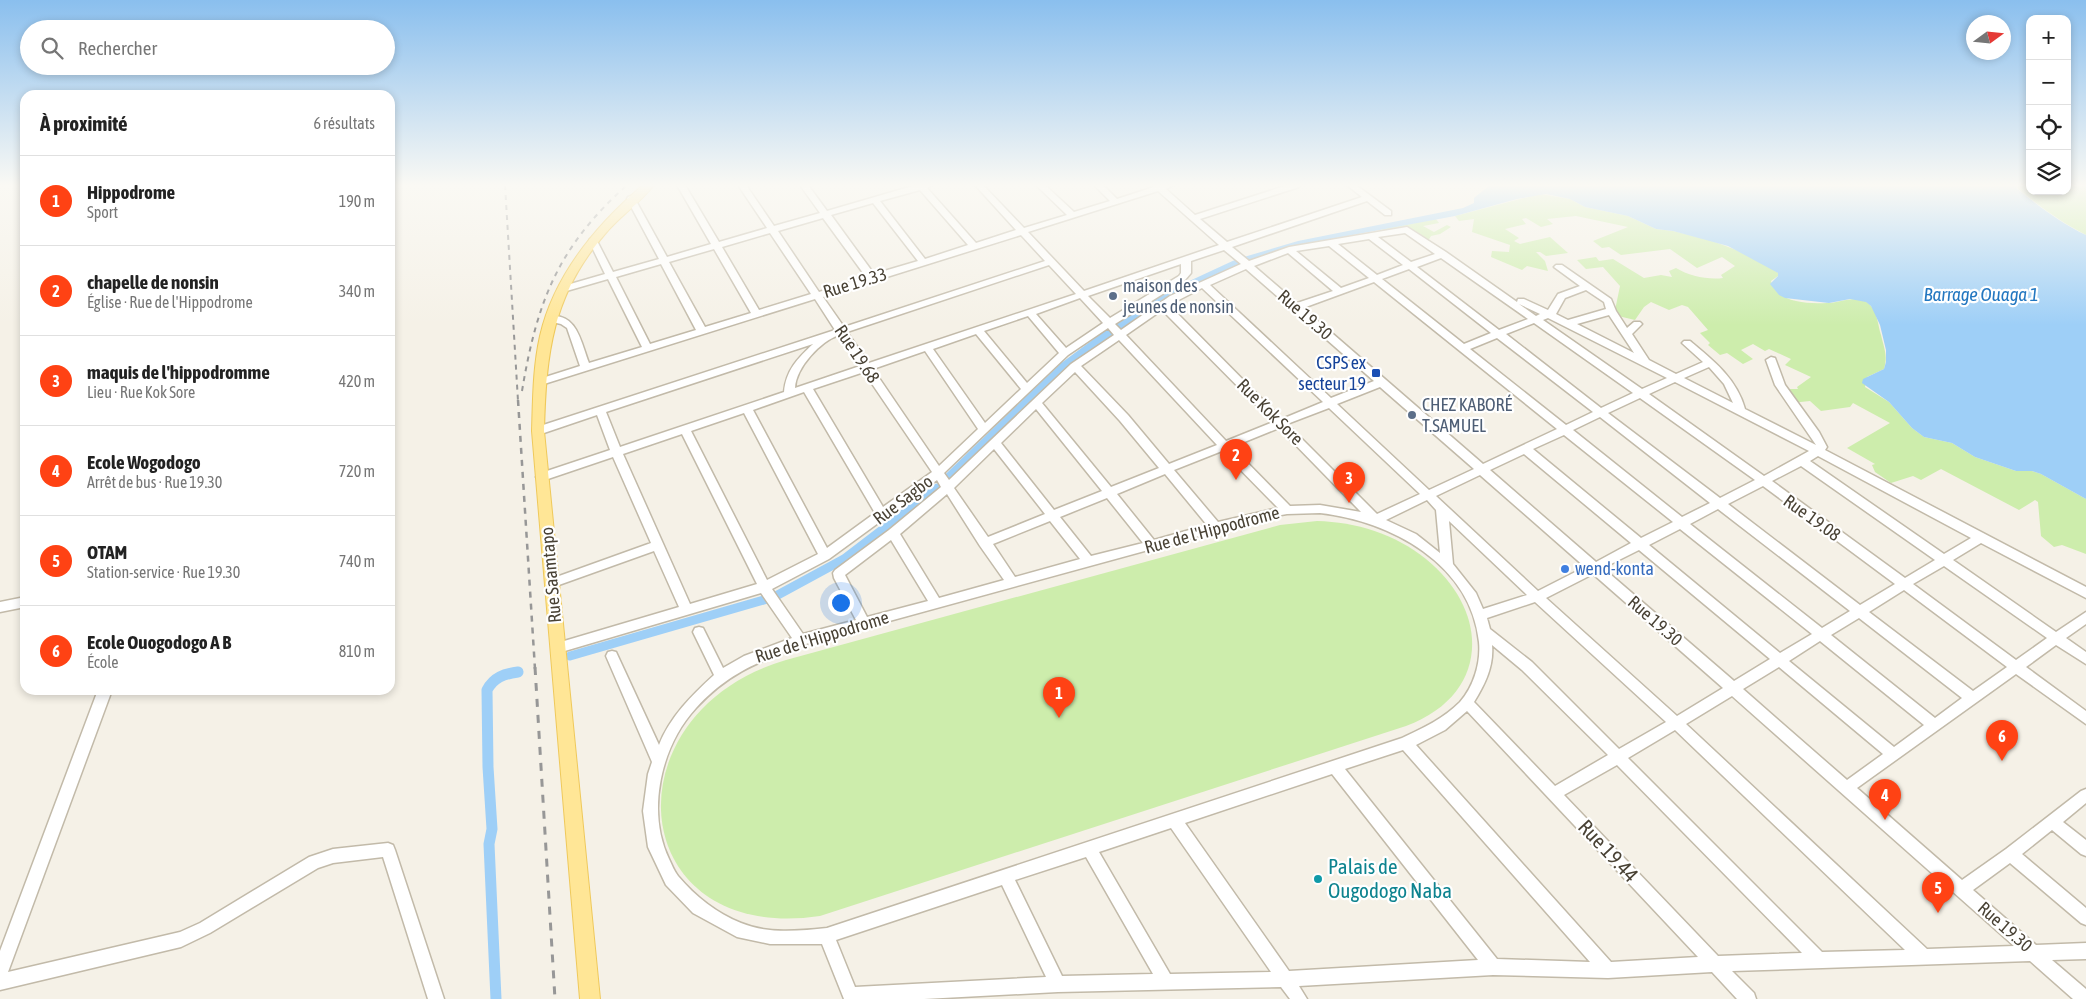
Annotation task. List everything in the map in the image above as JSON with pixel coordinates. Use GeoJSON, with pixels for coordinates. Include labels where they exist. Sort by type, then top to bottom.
{"type":"FeatureCollection","features":[{"type":"Feature","properties":{"kind":"main road","name":"Rue Saamtapo"},"geometry":{"type":"LineString","coordinates":[[590,999],[538,430],[544,344],[551,319],[563,289],[593,241],[602,232]]}},
{"type":"Feature","properties":{"kind":"street"},"geometry":{"type":"LineString","coordinates":[[650,232],[702,331]]}},
{"type":"Feature","properties":{"kind":"street"},"geometry":{"type":"LineString","coordinates":[[709,232],[757,314]]}},
{"type":"Feature","properties":{"kind":"street"},"geometry":{"type":"LineString","coordinates":[[563,289],[768,232]]}},
{"type":"Feature","properties":{"kind":"street","name":"Rue 19.68"},"geometry":{"type":"LineString","coordinates":[[775,232],[984,543],[1013,583]]}},
{"type":"Feature","properties":{"kind":"street"},"geometry":{"type":"LineString","coordinates":[[838,232],[872,278]]}},
{"type":"Feature","properties":{"kind":"street"},"geometry":{"type":"LineString","coordinates":[[900,232],[924,262]]}},
{"type":"Feature","properties":{"kind":"street"},"geometry":{"type":"LineString","coordinates":[[962,232],[974,246]]}},
{"type":"Feature","properties":{"kind":"street","name":"Rue 19.33"},"geometry":{"type":"LineString","coordinates":[[540,382],[1020,232]]}},
{"type":"Feature","properties":{"kind":"street"},"geometry":{"type":"LineString","coordinates":[[1023,232],[1224,446],[1287,510]]}},
{"type":"Feature","properties":{"kind":"street","name":"Rue 19.30"},"geometry":{"type":"LineString","coordinates":[[1210,232],[1847,788],[2085,999]]}},
{"type":"Feature","properties":{"kind":"street"},"geometry":{"type":"LineString","coordinates":[[542,477],[1266,232]]}},
{"type":"Feature","properties":{"kind":"street"},"geometry":{"type":"LineString","coordinates":[[864,623],[839,573],[893,533],[947,488],[996,444],[1036,402],[1075,366],[1163,304],[1247,265],[1289,250],[1398,232]]}},
{"type":"Feature","properties":{"kind":"street"},"geometry":{"type":"LineString","coordinates":[[1410,232],[1504,296],[1549,314],[1645,362],[2086,593]]}},
{"type":"Feature","properties":{"kind":"street"},"geometry":{"type":"LineString","coordinates":[[1371,236],[1972,698]]}},
{"type":"Feature","properties":{"kind":"street"},"geometry":{"type":"LineString","coordinates":[[593,241],[647,348]]}},
{"type":"Feature","properties":{"kind":"street"},"geometry":{"type":"LineString","coordinates":[[1330,242],[1934,726]]}},
{"type":"Feature","properties":{"kind":"street"},"geometry":{"type":"LineString","coordinates":[[1289,250],[1340,291]]}},
{"type":"Feature","properties":{"kind":"street"},"geometry":{"type":"LineString","coordinates":[[1296,307],[1443,254]]}},
{"type":"Feature","properties":{"kind":"street","name":"Rue Sagbo"},"geometry":{"type":"LineString","coordinates":[[558,648],[764,587],[825,556],[938,473],[1065,353],[1109,323],[1182,278],[1186,273],[1186,259]]}},
{"type":"Feature","properties":{"kind":"street"},"geometry":{"type":"LineString","coordinates":[[538,430],[1051,262]]}},
{"type":"Feature","properties":{"kind":"street"},"geometry":{"type":"LineString","coordinates":[[1559,267],[1610,302],[1611,311],[1645,362]]}},
{"type":"Feature","properties":{"kind":"street"},"geometry":{"type":"LineString","coordinates":[[1203,284],[1442,508],[1676,723],[1924,957]]}},
{"type":"Feature","properties":{"kind":"street"},"geometry":{"type":"LineString","coordinates":[[1462,348],[1549,314],[1554,311],[1561,296],[1588,286]]}},
{"type":"Feature","properties":{"kind":"street","name":"Rue 19.08"},"geometry":{"type":"LineString","coordinates":[[1504,296],[1641,392],[2086,718]]}},
{"type":"Feature","properties":{"kind":"street","name":"Rue Kok Sore"},"geometry":{"type":"LineString","coordinates":[[1163,304],[1376,520]]}},
{"type":"Feature","properties":{"kind":"street"},"geometry":{"type":"LineString","coordinates":[[1568,323],[1611,311]]}},
{"type":"Feature","properties":{"kind":"street"},"geometry":{"type":"LineString","coordinates":[[1029,312],[1065,353]]}},
{"type":"Feature","properties":{"kind":"street"},"geometry":{"type":"LineString","coordinates":[[551,319],[564,322],[571,327],[585,368]]}},
{"type":"Feature","properties":{"kind":"street"},"geometry":{"type":"LineString","coordinates":[[1626,334],[1637,324]]}},
{"type":"Feature","properties":{"kind":"street"},"geometry":{"type":"LineString","coordinates":[[978,329],[1026,388]]}},
{"type":"Feature","properties":{"kind":"street"},"geometry":{"type":"LineString","coordinates":[[789,393],[789,378],[794,369],[827,336]]}},
{"type":"Feature","properties":{"kind":"street"},"geometry":{"type":"LineString","coordinates":[[1686,343],[1721,373],[1732,388],[1740,412]]}},
{"type":"Feature","properties":{"kind":"street"},"geometry":{"type":"LineString","coordinates":[[926,346],[984,429]]}},
{"type":"Feature","properties":{"kind":"street"},"geometry":{"type":"LineString","coordinates":[[1480,615],[1538,597],[1762,482],[1818,451],[1822,447],[1815,434],[1777,385],[1771,360]]}},
{"type":"Feature","properties":{"kind":"street"},"geometry":{"type":"LineString","coordinates":[[1376,520],[1602,414],[1641,392],[1710,363]]}},
{"type":"Feature","properties":{"kind":"street"},"geometry":{"type":"LineString","coordinates":[[1075,366],[1124,418],[1216,528]]}},
{"type":"Feature","properties":{"kind":"street"},"geometry":{"type":"LineString","coordinates":[[984,543],[1382,382]]}},
{"type":"Feature","properties":{"kind":"street"},"geometry":{"type":"LineString","coordinates":[[806,387],[882,515]]}},
{"type":"Feature","properties":{"kind":"street"},"geometry":{"type":"LineString","coordinates":[[1036,402],[1152,545]]}},
{"type":"Feature","properties":{"kind":"street"},"geometry":{"type":"LineString","coordinates":[[746,407],[825,556]]}},
{"type":"Feature","properties":{"kind":"street"},"geometry":{"type":"LineString","coordinates":[[600,410],[616,451],[687,611]]}},
{"type":"Feature","properties":{"kind":"street"},"geometry":{"type":"LineString","coordinates":[[684,428],[764,587],[800,640]]}},
{"type":"Feature","properties":{"kind":"street"},"geometry":{"type":"LineString","coordinates":[[996,444],[1088,562]]}},
{"type":"Feature","properties":{"kind":"street"},"geometry":{"type":"LineString","coordinates":[[1525,449],[1893,754]]}},
{"type":"Feature","properties":{"kind":"street"},"geometry":{"type":"LineString","coordinates":[[1802,461],[2086,659]]}},
{"type":"Feature","properties":{"kind":"street"},"geometry":{"type":"LineString","coordinates":[[1442,508],[1447,565]]}},
{"type":"Feature","properties":{"kind":"street","name":"Rue de l'Hippodrome"},"geometry":{"type":"LineString","coordinates":[[1287,510],[1333,510],[1376,520],[1412,537],[1447,565],[1469,592],[1480,615],[1484,631],[1486,650],[1483,674],[1468,704],[1437,730],[1406,743],[1090,850],[827,936],[790,939],[746,932],[708,914],[684,894],[665,869],[656,849],[651,827],[650,797],[658,759],[666,739],[683,713],[721,676],[742,662],[800,640],[1287,510]]}},
{"type":"Feature","properties":{"kind":"street"},"geometry":{"type":"LineString","coordinates":[[893,533],[936,604]]}},
{"type":"Feature","properties":{"kind":"street"},"geometry":{"type":"LineString","coordinates":[[1554,794],[1676,723],[1980,538]]}},
{"type":"Feature","properties":{"kind":"street"},"geometry":{"type":"LineString","coordinates":[[552,583],[657,545]]}},
{"type":"Feature","properties":{"kind":"street"},"geometry":{"type":"LineString","coordinates":[[0,607],[20,603]]}},
{"type":"Feature","properties":{"kind":"street"},"geometry":{"type":"LineString","coordinates":[[1847,788],[2086,618]]}},
{"type":"Feature","properties":{"kind":"street"},"geometry":{"type":"LineString","coordinates":[[1484,631],[1527,666],[1820,961]]}},
{"type":"Feature","properties":{"kind":"street"},"geometry":{"type":"LineString","coordinates":[[699,632],[721,676]]}},
{"type":"Feature","properties":{"kind":"street"},"geometry":{"type":"LineString","coordinates":[[612,656],[658,759]]}},
{"type":"Feature","properties":{"kind":"street"},"geometry":{"type":"LineString","coordinates":[[0,972],[102,695]]}},
{"type":"Feature","properties":{"kind":"street","name":"Rue 19.44"},"geometry":{"type":"LineString","coordinates":[[1468,704],[1748,999]]}},
{"type":"Feature","properties":{"kind":"street"},"geometry":{"type":"LineString","coordinates":[[1406,743],[1608,970]]}},
{"type":"Feature","properties":{"kind":"street"},"geometry":{"type":"LineString","coordinates":[[1335,767],[1493,967]]}},
{"type":"Feature","properties":{"kind":"street"},"geometry":{"type":"LineString","coordinates":[[1961,889],[2011,854],[2050,821],[2086,795]]}},
{"type":"Feature","properties":{"kind":"street"},"geometry":{"type":"LineString","coordinates":[[1175,821],[1299,999]]}},
{"type":"Feature","properties":{"kind":"street"},"geometry":{"type":"LineString","coordinates":[[2050,821],[2086,849]]}},
{"type":"Feature","properties":{"kind":"street"},"geometry":{"type":"LineString","coordinates":[[0,982],[181,939],[205,928],[314,862],[333,856],[388,850],[436,999]]}},
{"type":"Feature","properties":{"kind":"street"},"geometry":{"type":"LineString","coordinates":[[1090,850],[1166,980]]}},
{"type":"Feature","properties":{"kind":"street"},"geometry":{"type":"LineString","coordinates":[[2011,854],[2086,918]]}},
{"type":"Feature","properties":{"kind":"street"},"geometry":{"type":"LineString","coordinates":[[1006,878],[1058,984]]}},
{"type":"Feature","properties":{"kind":"street"},"geometry":{"type":"LineString","coordinates":[[827,936],[851,997],[1058,984],[1166,980],[1286,979],[1493,967],[1608,970],[1715,964],[2086,951]]}},
{"type":"Feature","properties":{"kind":"green space"},"geometry":{"type":"Polygon","coordinates":[[[1414,232],[1444,232],[1431,236],[1428,241],[1414,232]]]}},
{"type":"Feature","properties":{"kind":"green space"},"geometry":{"type":"Polygon","coordinates":[[[1472,232],[1509,232],[1519,238],[1514,241],[1520,244],[1550,237],[1568,253],[1546,256],[1536,252],[1545,261],[1548,271],[1527,266],[1522,270],[1491,257],[1492,251],[1509,252],[1510,245],[1472,232]]]}},
{"type":"Feature","properties":{"kind":"green space"},"geometry":{"type":"Polygon","coordinates":[[[1616,232],[1676,232],[1707,239],[1739,251],[1774,268],[1778,276],[1771,281],[1774,288],[1779,294],[1794,301],[1832,303],[1856,299],[1867,302],[1873,309],[1876,317],[1886,360],[1884,369],[1867,377],[1865,387],[1889,402],[1912,428],[1924,437],[1952,443],[1975,457],[2016,471],[2032,471],[2041,474],[2086,499],[2086,554],[2062,545],[2054,547],[2041,536],[2038,502],[2035,500],[2019,510],[1941,469],[1921,480],[1913,476],[1891,483],[1875,472],[1872,465],[1875,464],[1847,448],[1890,423],[1853,403],[1850,407],[1821,411],[1810,401],[1791,403],[1780,389],[1798,389],[1797,387],[1811,377],[1785,365],[1791,359],[1769,349],[1765,351],[1753,344],[1741,350],[1753,359],[1743,364],[1727,353],[1720,355],[1708,345],[1710,343],[1700,333],[1708,330],[1688,307],[1682,305],[1669,310],[1651,302],[1644,307],[1635,320],[1614,315],[1620,286],[1603,267],[1586,269],[1577,260],[1596,257],[1599,261],[1613,259],[1644,278],[1661,275],[1672,277],[1669,271],[1676,268],[1705,278],[1723,278],[1721,275],[1735,266],[1722,257],[1697,268],[1670,249],[1621,255],[1609,247],[1602,248],[1593,241],[1616,232]]]}},
{"type":"Feature","properties":{"kind":"green space"},"geometry":{"type":"Polygon","coordinates":[[[1317,521],[1346,524],[1374,531],[1414,550],[1447,580],[1462,603],[1470,627],[1472,651],[1466,674],[1454,694],[1434,712],[1406,726],[820,916],[755,916],[707,896],[675,862],[662,819],[666,772],[687,726],[727,687],[786,660],[1280,525],[1317,521]]]}},
{"type":"Feature","properties":{"kind":"water","name":"Barrage Ouaga 1"},"geometry":{"type":"Polygon","coordinates":[[[1345,232],[1371,232],[1299,245],[1248,261],[1244,257],[1298,241],[1345,232]]]}},
{"type":"Feature","properties":{"kind":"water","name":"Barrage Ouaga 1"},"geometry":{"type":"Polygon","coordinates":[[[1675,232],[2080,232],[2086,235],[2086,499],[2041,474],[2032,471],[2016,471],[1975,457],[1952,443],[1924,437],[1912,428],[1889,402],[1862,383],[1863,379],[1884,369],[1886,362],[1886,350],[1880,325],[1871,306],[1866,302],[1850,299],[1829,303],[1785,298],[1779,295],[1770,284],[1778,276],[1778,273],[1728,246],[1675,232]]]}},
{"type":"Feature","properties":{"kind":"waterway"},"geometry":{"type":"LineString","coordinates":[[1118,327],[1169,295],[1238,263]]}},
{"type":"Feature","properties":{"kind":"waterway"},"geometry":{"type":"LineString","coordinates":[[1027,401],[1064,366],[1110,332]]}},
{"type":"Feature","properties":{"kind":"waterway"},"geometry":{"type":"LineString","coordinates":[[947,479],[1029,400]]}},
{"type":"Feature","properties":{"kind":"waterway"},"geometry":{"type":"LineString","coordinates":[[570,656],[774,597],[844,559],[937,488]]}},
{"type":"Feature","properties":{"kind":"waterway"},"geometry":{"type":"LineString","coordinates":[[496,999],[489,844],[492,829],[488,767],[487,690],[500,677],[518,672]]}},
{"type":"Feature","properties":{"kind":"railway"},"geometry":{"type":"LineString","coordinates":[[508,232],[518,401]]}},
{"type":"Feature","properties":{"kind":"railway"},"geometry":{"type":"LineString","coordinates":[[522,391],[535,330],[544,303],[554,278],[567,254],[584,232]]}},
{"type":"Feature","properties":{"kind":"railway"},"geometry":{"type":"LineString","coordinates":[[518,400],[535,669]]}},
{"type":"Feature","properties":{"kind":"railway"},"geometry":{"type":"LineString","coordinates":[[535,667],[555,999]]}},
{"type":"Feature","properties":{"kind":"place","name":"maison des jeunes de nonsin"},"geometry":{"type":"Point","coordinates":[1113,296]}},
{"type":"Feature","properties":{"kind":"place","name":"CSPS ex secteur 19"},"geometry":{"type":"Point","coordinates":[1376,373]}},
{"type":"Feature","properties":{"kind":"place","name":"CHEZ KABORÉ T.SAMUEL"},"geometry":{"type":"Point","coordinates":[1412,415]}},
{"type":"Feature","properties":{"kind":"place","name":"chapelle de nonsin"},"geometry":{"type":"Point","coordinates":[1236,480]}},
{"type":"Feature","properties":{"kind":"place","name":"maquis de l'hippodromme"},"geometry":{"type":"Point","coordinates":[1349,503]}},
{"type":"Feature","properties":{"kind":"place","name":"wend-konta"},"geometry":{"type":"Point","coordinates":[1565,569]}},
{"type":"Feature","properties":{"kind":"place","name":"Hippodrome"},"geometry":{"type":"Point","coordinates":[1059,718]}},
{"type":"Feature","properties":{"kind":"place","name":"Ecole Ouogodogo A B"},"geometry":{"type":"Point","coordinates":[2002,761]}},
{"type":"Feature","properties":{"kind":"place","name":"Ecole Wogodogo"},"geometry":{"type":"Point","coordinates":[1885,820]}},
{"type":"Feature","properties":{"kind":"place","name":"Palais de Ougodogo Naba"},"geometry":{"type":"Point","coordinates":[1318,879]}},
{"type":"Feature","properties":{"kind":"place","name":"OTAM"},"geometry":{"type":"Point","coordinates":[1938,913]}}]}
